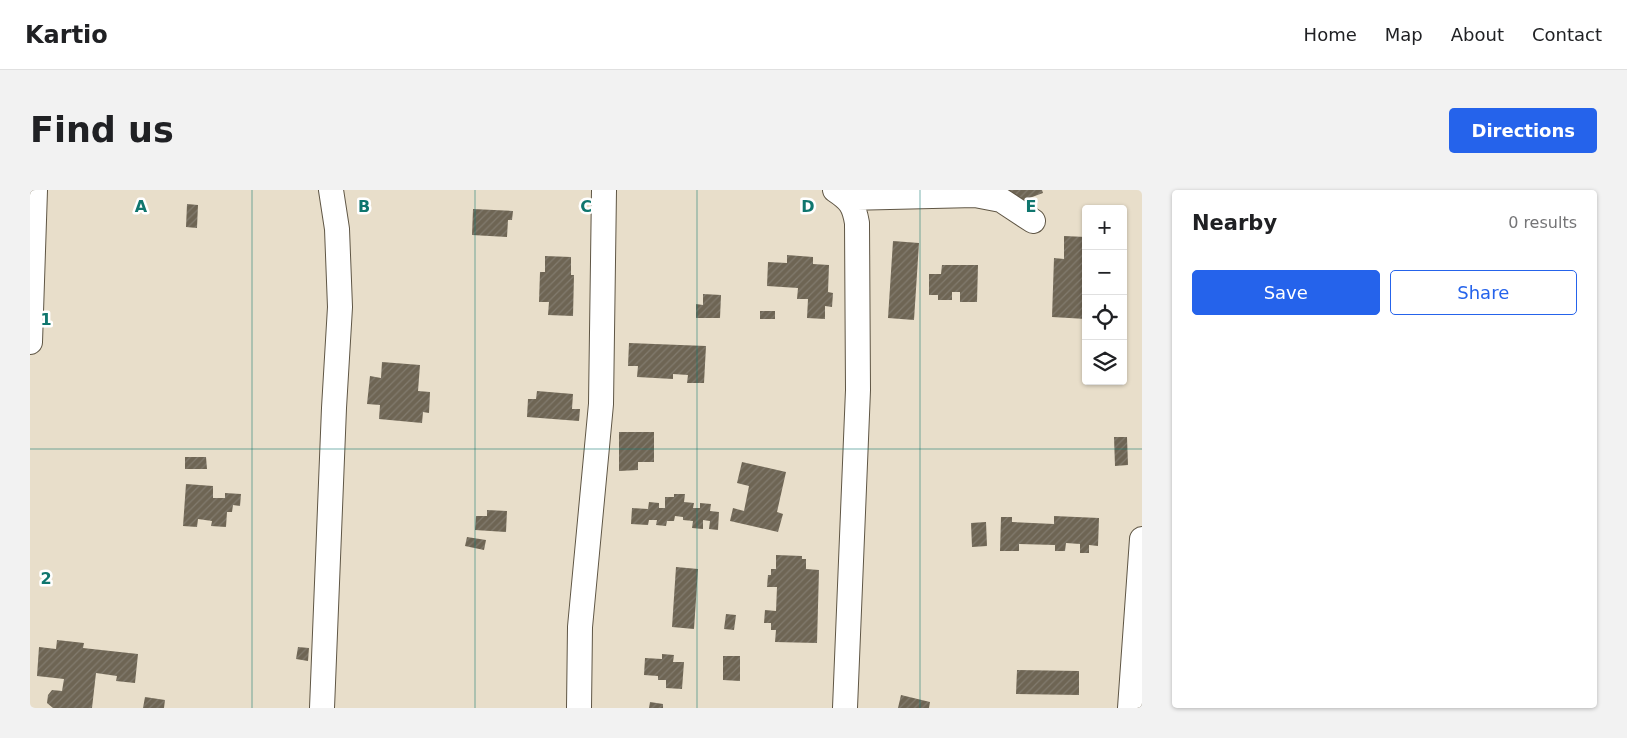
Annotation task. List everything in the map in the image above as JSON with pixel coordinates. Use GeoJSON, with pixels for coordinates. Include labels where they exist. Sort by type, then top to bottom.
{"type":"FeatureCollection","features":[{"type":"Feature","properties":{"kind":"street"},"geometry":{"type":"LineString","coordinates":[[30,342],[35,190]]}},
{"type":"Feature","properties":{"kind":"street"},"geometry":{"type":"LineString","coordinates":[[322,708],[340,307],[337,229],[331,190]]}},
{"type":"Feature","properties":{"kind":"street"},"geometry":{"type":"LineString","coordinates":[[579,708],[580,627],[601,404],[604,190]]}},
{"type":"Feature","properties":{"kind":"street"},"geometry":{"type":"LineString","coordinates":[[841,194],[975,195],[1001,200],[1033,221]]}},
{"type":"Feature","properties":{"kind":"street"},"geometry":{"type":"LineString","coordinates":[[841,194],[854,209],[858,223],[858,390],[845,708]]}},
{"type":"Feature","properties":{"kind":"street"},"geometry":{"type":"LineString","coordinates":[[1130,708],[1142,539]]}},
{"type":"Feature","properties":{"kind":"building"},"geometry":{"type":"Polygon","coordinates":[[[1008,190],[1042,190],[1043,193],[1013,204],[1008,190]]]}},
{"type":"Feature","properties":{"kind":"building"},"geometry":{"type":"Polygon","coordinates":[[[187,204],[198,205],[197,228],[186,227],[187,204]]]}},
{"type":"Feature","properties":{"kind":"building"},"geometry":{"type":"Polygon","coordinates":[[[473,209],[513,211],[512,220],[508,220],[507,237],[472,235],[473,209]]]}},
{"type":"Feature","properties":{"kind":"building"},"geometry":{"type":"Polygon","coordinates":[[[1064,236],[1082,237],[1082,319],[1052,317],[1054,258],[1064,259],[1064,236]]]}},
{"type":"Feature","properties":{"kind":"building"},"geometry":{"type":"Polygon","coordinates":[[[893,241],[919,243],[914,320],[888,318],[893,241]]]}},
{"type":"Feature","properties":{"kind":"building"},"geometry":{"type":"Polygon","coordinates":[[[787,255],[813,257],[813,264],[829,265],[828,292],[833,293],[832,307],[825,306],[825,319],[807,318],[808,299],[797,299],[798,288],[767,286],[768,262],[787,263],[787,255]]]}},
{"type":"Feature","properties":{"kind":"building"},"geometry":{"type":"Polygon","coordinates":[[[545,256],[571,257],[571,275],[574,275],[573,316],[548,315],[549,302],[539,302],[540,272],[545,272],[545,256]]]}},
{"type":"Feature","properties":{"kind":"building"},"geometry":{"type":"Polygon","coordinates":[[[942,265],[978,265],[977,302],[960,302],[960,292],[952,292],[952,300],[938,300],[938,295],[929,295],[929,274],[941,274],[942,265]]]}},
{"type":"Feature","properties":{"kind":"building"},"geometry":{"type":"Polygon","coordinates":[[[703,294],[721,295],[720,318],[696,318],[696,304],[703,305],[703,294]]]}},
{"type":"Feature","properties":{"kind":"building"},"geometry":{"type":"Polygon","coordinates":[[[760,311],[775,311],[775,319],[760,319],[760,311]]]}},
{"type":"Feature","properties":{"kind":"building"},"geometry":{"type":"Polygon","coordinates":[[[629,343],[706,346],[704,383],[687,383],[688,375],[673,374],[673,379],[637,377],[638,366],[628,366],[629,343]]]}},
{"type":"Feature","properties":{"kind":"building"},"geometry":{"type":"Polygon","coordinates":[[[382,362],[420,365],[418,391],[430,392],[429,413],[423,412],[422,423],[379,419],[380,405],[367,404],[370,376],[381,378],[382,362]]]}},
{"type":"Feature","properties":{"kind":"building"},"geometry":{"type":"Polygon","coordinates":[[[537,391],[573,394],[572,409],[580,409],[579,421],[527,417],[528,399],[536,399],[537,391]]]}},
{"type":"Feature","properties":{"kind":"building"},"geometry":{"type":"Polygon","coordinates":[[[619,432],[654,432],[654,462],[638,462],[638,470],[619,471],[619,432]]]}},
{"type":"Feature","properties":{"kind":"building"},"geometry":{"type":"Polygon","coordinates":[[[1114,437],[1127,437],[1128,465],[1115,466],[1114,437]]]}},
{"type":"Feature","properties":{"kind":"building"},"geometry":{"type":"Polygon","coordinates":[[[185,457],[206,457],[207,469],[185,469],[185,457]]]}},
{"type":"Feature","properties":{"kind":"building"},"geometry":{"type":"Polygon","coordinates":[[[742,462],[786,472],[777,512],[783,514],[778,532],[730,521],[733,508],[744,511],[749,486],[737,483],[742,462]]]}},
{"type":"Feature","properties":{"kind":"building"},"geometry":{"type":"Polygon","coordinates":[[[186,484],[213,486],[213,498],[225,498],[225,493],[241,494],[240,506],[233,505],[232,512],[227,512],[226,527],[211,526],[212,521],[198,519],[197,527],[183,526],[186,484]]]}},
{"type":"Feature","properties":{"kind":"building"},"geometry":{"type":"Polygon","coordinates":[[[674,494],[685,494],[684,502],[694,503],[693,508],[700,508],[700,503],[711,504],[710,511],[719,512],[718,530],[709,529],[710,521],[703,520],[703,529],[692,528],[693,521],[683,520],[683,517],[675,516],[674,521],[667,521],[666,526],[656,525],[657,520],[649,520],[648,525],[631,524],[632,508],[648,509],[649,502],[659,503],[659,508],[665,508],[665,497],[674,497],[674,494]]]}},
{"type":"Feature","properties":{"kind":"building"},"geometry":{"type":"Polygon","coordinates":[[[487,510],[507,511],[506,532],[475,530],[476,516],[487,516],[487,510]]]}},
{"type":"Feature","properties":{"kind":"building"},"geometry":{"type":"Polygon","coordinates":[[[1054,516],[1099,518],[1098,546],[1089,545],[1089,553],[1080,553],[1080,544],[1066,543],[1065,551],[1055,551],[1055,545],[1019,544],[1019,551],[1000,551],[1001,517],[1012,517],[1012,522],[1054,524],[1054,516]]]}},
{"type":"Feature","properties":{"kind":"building"},"geometry":{"type":"Polygon","coordinates":[[[986,522],[987,546],[972,547],[971,523],[986,522]]]}},
{"type":"Feature","properties":{"kind":"building"},"geometry":{"type":"Polygon","coordinates":[[[467,537],[486,540],[484,550],[465,546],[467,537]]]}},
{"type":"Feature","properties":{"kind":"building"},"geometry":{"type":"Polygon","coordinates":[[[776,555],[802,556],[802,559],[806,559],[806,569],[819,570],[817,643],[775,642],[776,630],[771,630],[771,623],[764,623],[765,610],[776,611],[777,587],[767,587],[768,575],[771,575],[771,569],[776,569],[776,555]]]}},
{"type":"Feature","properties":{"kind":"building"},"geometry":{"type":"Polygon","coordinates":[[[676,567],[698,569],[694,629],[672,627],[676,567]]]}},
{"type":"Feature","properties":{"kind":"building"},"geometry":{"type":"Polygon","coordinates":[[[726,614],[736,615],[734,630],[724,629],[726,614]]]}},
{"type":"Feature","properties":{"kind":"building"},"geometry":{"type":"Polygon","coordinates":[[[57,640],[84,643],[83,648],[138,654],[135,683],[116,681],[117,676],[96,673],[92,708],[53,708],[47,703],[48,695],[52,690],[62,691],[64,679],[37,676],[39,647],[56,649],[57,640]]]}},
{"type":"Feature","properties":{"kind":"building"},"geometry":{"type":"Polygon","coordinates":[[[298,647],[309,648],[308,661],[296,659],[298,647]]]}},
{"type":"Feature","properties":{"kind":"building"},"geometry":{"type":"Polygon","coordinates":[[[662,654],[674,655],[673,662],[684,662],[682,689],[666,688],[666,680],[658,680],[658,676],[644,675],[645,658],[662,659],[662,654]]]}},
{"type":"Feature","properties":{"kind":"building"},"geometry":{"type":"Polygon","coordinates":[[[723,656],[740,656],[740,681],[723,680],[723,656]]]}},
{"type":"Feature","properties":{"kind":"building"},"geometry":{"type":"Polygon","coordinates":[[[1017,670],[1079,671],[1079,695],[1016,694],[1017,670]]]}},
{"type":"Feature","properties":{"kind":"building"},"geometry":{"type":"Polygon","coordinates":[[[901,695],[930,702],[929,708],[898,708],[901,695]]]}},
{"type":"Feature","properties":{"kind":"building"},"geometry":{"type":"Polygon","coordinates":[[[145,697],[165,700],[164,708],[143,708],[145,697]]]}},
{"type":"Feature","properties":{"kind":"building"},"geometry":{"type":"Polygon","coordinates":[[[650,702],[663,704],[663,708],[649,708],[650,702]]]}}]}
